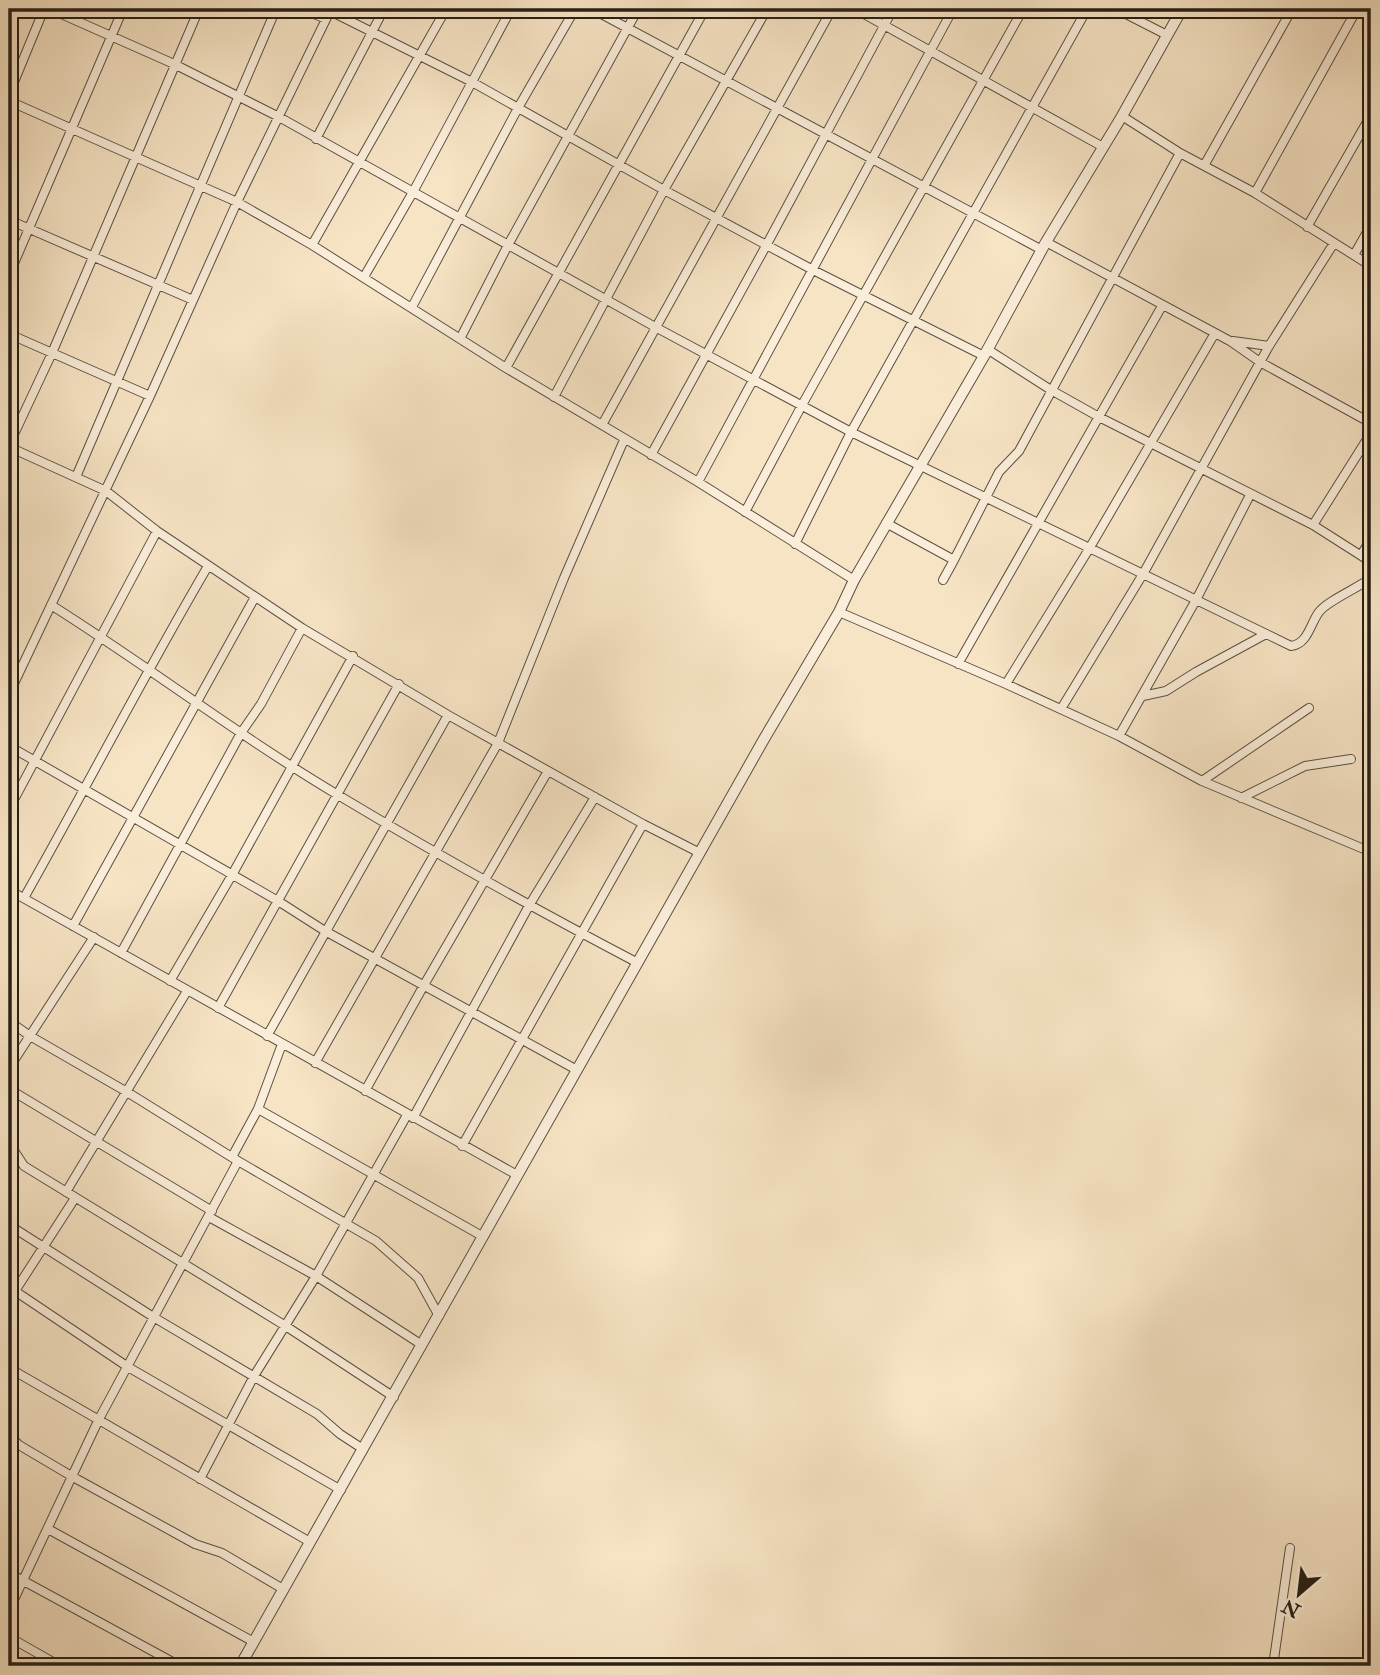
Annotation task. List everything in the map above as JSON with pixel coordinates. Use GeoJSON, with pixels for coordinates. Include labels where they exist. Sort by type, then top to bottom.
{"type":"FeatureCollection","features":[{"type":"Feature","properties":{"kind":"street"},"geometry":{"type":"LineString","coordinates":[[9,94],[44,9]]}},
{"type":"Feature","properties":{"kind":"street"},"geometry":{"type":"LineString","coordinates":[[50,9],[174,64],[279,117],[657,328],[851,432],[1291,646],[1297,645],[1307,635],[1322,608],[1371,578]]}},
{"type":"Feature","properties":{"kind":"street"},"geometry":{"type":"LineString","coordinates":[[9,275],[123,9]]}},
{"type":"Feature","properties":{"kind":"street"},"geometry":{"type":"LineString","coordinates":[[199,9],[52,353],[9,446],[106,491],[157,531],[302,628],[448,715],[699,853]]}},
{"type":"Feature","properties":{"kind":"street"},"geometry":{"type":"LineString","coordinates":[[76,477],[276,9]]}},
{"type":"Feature","properties":{"kind":"street"},"geometry":{"type":"LineString","coordinates":[[302,9],[329,13],[472,82],[813,270],[985,352],[1150,444],[1313,525],[1371,562]]}},
{"type":"Feature","properties":{"kind":"street"},"geometry":{"type":"LineString","coordinates":[[316,139],[384,9]]}},
{"type":"Feature","properties":{"kind":"street"},"geometry":{"type":"LineString","coordinates":[[312,244],[446,9]]}},
{"type":"Feature","properties":{"kind":"street"},"geometry":{"type":"LineString","coordinates":[[364,277],[511,9]]}},
{"type":"Feature","properties":{"kind":"street"},"geometry":{"type":"LineString","coordinates":[[412,307],[518,108],[575,9]]}},
{"type":"Feature","properties":{"kind":"street"},"geometry":{"type":"LineString","coordinates":[[592,9],[973,215],[1112,278],[1230,341],[1260,362],[1371,423]]}},
{"type":"Feature","properties":{"kind":"street"},"geometry":{"type":"LineString","coordinates":[[461,337],[508,245],[638,9]]}},
{"type":"Feature","properties":{"kind":"street"},"geometry":{"type":"LineString","coordinates":[[506,368],[705,9]]}},
{"type":"Feature","properties":{"kind":"street"},"geometry":{"type":"LineString","coordinates":[[554,397],[664,190],[767,9]]}},
{"type":"Feature","properties":{"kind":"street"},"geometry":{"type":"LineString","coordinates":[[602,425],[832,9]]}},
{"type":"Feature","properties":{"kind":"street"},"geometry":{"type":"LineString","coordinates":[[855,9],[1032,105],[1103,147]]}},
{"type":"Feature","properties":{"kind":"street"},"geometry":{"type":"LineString","coordinates":[[651,455],[893,9]]}},
{"type":"Feature","properties":{"kind":"street"},"geometry":{"type":"LineString","coordinates":[[698,482],[953,9]]}},
{"type":"Feature","properties":{"kind":"street"},"geometry":{"type":"LineString","coordinates":[[745,512],[1023,9]]}},
{"type":"Feature","properties":{"kind":"street"},"geometry":{"type":"LineString","coordinates":[[794,544],[851,432],[1087,9]]}},
{"type":"Feature","properties":{"kind":"street"},"geometry":{"type":"LineString","coordinates":[[1116,9],[1167,35]]}},
{"type":"Feature","properties":{"kind":"street"},"geometry":{"type":"LineString","coordinates":[[240,1666],[699,853],[839,612],[886,523],[1182,9]]}},
{"type":"Feature","properties":{"kind":"street"},"geometry":{"type":"LineString","coordinates":[[1205,164],[1292,9]]}},
{"type":"Feature","properties":{"kind":"street"},"geometry":{"type":"LineString","coordinates":[[1255,193],[1357,9],[1371,17]]}},
{"type":"Feature","properties":{"kind":"street"},"geometry":{"type":"LineString","coordinates":[[9,694],[106,491],[237,202],[329,13]]}},
{"type":"Feature","properties":{"kind":"street"},"geometry":{"type":"LineString","coordinates":[[9,101],[201,185],[312,244],[506,368],[698,482],[854,580]]}},
{"type":"Feature","properties":{"kind":"street"},"geometry":{"type":"LineString","coordinates":[[1307,227],[1371,115]]}},
{"type":"Feature","properties":{"kind":"street"},"geometry":{"type":"LineString","coordinates":[[1122,116],[1180,153],[1255,193],[1371,266]]}},
{"type":"Feature","properties":{"kind":"street"},"geometry":{"type":"LineString","coordinates":[[943,580],[999,472],[1019,451],[1180,153]]}},
{"type":"Feature","properties":{"kind":"street"},"geometry":{"type":"LineString","coordinates":[[9,220],[193,300]]}},
{"type":"Feature","properties":{"kind":"street"},"geometry":{"type":"LineString","coordinates":[[1354,255],[1371,225]]}},
{"type":"Feature","properties":{"kind":"street"},"geometry":{"type":"LineString","coordinates":[[1061,709],[1143,574],[1269,345],[1334,243]]}},
{"type":"Feature","properties":{"kind":"street"},"geometry":{"type":"LineString","coordinates":[[958,664],[1162,306]]}},
{"type":"Feature","properties":{"kind":"street"},"geometry":{"type":"LineString","coordinates":[[1006,684],[1089,549],[1215,333]]}},
{"type":"Feature","properties":{"kind":"street"},"geometry":{"type":"LineString","coordinates":[[9,334],[150,396]]}},
{"type":"Feature","properties":{"kind":"street"},"geometry":{"type":"LineString","coordinates":[[1230,341],[1269,345]]}},
{"type":"Feature","properties":{"kind":"street"},"geometry":{"type":"LineString","coordinates":[[1313,525],[1371,433]]}},
{"type":"Feature","properties":{"kind":"street"},"geometry":{"type":"LineString","coordinates":[[315,1063],[498,743],[564,578],[624,440]]}},
{"type":"Feature","properties":{"kind":"street"},"geometry":{"type":"LineString","coordinates":[[1119,736],[1196,600],[1250,495]]}},
{"type":"Feature","properties":{"kind":"street"},"geometry":{"type":"LineString","coordinates":[[886,523],[954,560]]}},
{"type":"Feature","properties":{"kind":"street"},"geometry":{"type":"LineString","coordinates":[[9,809],[157,531]]}},
{"type":"Feature","properties":{"kind":"street"},"geometry":{"type":"LineString","coordinates":[[1361,555],[1371,539]]}},
{"type":"Feature","properties":{"kind":"street"},"geometry":{"type":"LineString","coordinates":[[24,898],[147,669],[208,566]]}},
{"type":"Feature","properties":{"kind":"street"},"geometry":{"type":"LineString","coordinates":[[73,926],[256,597]]}},
{"type":"Feature","properties":{"kind":"street"},"geometry":{"type":"LineString","coordinates":[[51,605],[337,795],[638,964]]}},
{"type":"Feature","properties":{"kind":"street"},"geometry":{"type":"LineString","coordinates":[[839,612],[1061,709],[1241,798],[1371,852]]}},
{"type":"Feature","properties":{"kind":"street"},"geometry":{"type":"LineString","coordinates":[[121,953],[241,733],[261,704],[302,628]]}},
{"type":"Feature","properties":{"kind":"street"},"geometry":{"type":"LineString","coordinates":[[1143,696],[1166,691],[1266,634]]}},
{"type":"Feature","properties":{"kind":"street"},"geometry":{"type":"LineString","coordinates":[[170,981],[353,656]]}},
{"type":"Feature","properties":{"kind":"street"},"geometry":{"type":"LineString","coordinates":[[218,1008],[399,684]]}},
{"type":"Feature","properties":{"kind":"street"},"geometry":{"type":"LineString","coordinates":[[1202,780],[1309,708]]}},
{"type":"Feature","properties":{"kind":"street"},"geometry":{"type":"LineString","coordinates":[[267,1036],[448,715]]}},
{"type":"Feature","properties":{"kind":"street"},"geometry":{"type":"LineString","coordinates":[[9,747],[278,901],[325,931],[577,1070]]}},
{"type":"Feature","properties":{"kind":"street"},"geometry":{"type":"LineString","coordinates":[[1241,798],[1305,766],[1351,759]]}},
{"type":"Feature","properties":{"kind":"street"},"geometry":{"type":"LineString","coordinates":[[365,1091],[548,771]]}},
{"type":"Feature","properties":{"kind":"street"},"geometry":{"type":"LineString","coordinates":[[200,1479],[254,1376],[316,1276],[372,1174],[472,1012],[530,904],[595,797]]}},
{"type":"Feature","properties":{"kind":"street"},"geometry":{"type":"LineString","coordinates":[[462,1146],[643,824]]}},
{"type":"Feature","properties":{"kind":"street"},"geometry":{"type":"LineString","coordinates":[[9,890],[517,1175]]}},
{"type":"Feature","properties":{"kind":"street"},"geometry":{"type":"LineString","coordinates":[[9,1068],[93,937]]}},
{"type":"Feature","properties":{"kind":"street"},"geometry":{"type":"LineString","coordinates":[[66,1192],[187,991]]}},
{"type":"Feature","properties":{"kind":"street"},"geometry":{"type":"LineString","coordinates":[[9,1021],[235,1159],[376,1241],[418,1278],[439,1316]]}},
{"type":"Feature","properties":{"kind":"street"},"geometry":{"type":"LineString","coordinates":[[9,1610],[99,1419],[211,1214],[258,1109],[282,1044]]}},
{"type":"Feature","properties":{"kind":"street"},"geometry":{"type":"LineString","coordinates":[[9,1089],[316,1276],[422,1345]]}},
{"type":"Feature","properties":{"kind":"street"},"geometry":{"type":"LineString","coordinates":[[258,1109],[482,1236]]}},
{"type":"Feature","properties":{"kind":"street"},"geometry":{"type":"LineString","coordinates":[[9,1143],[21,1164],[284,1325],[394,1397]]}},
{"type":"Feature","properties":{"kind":"street"},"geometry":{"type":"LineString","coordinates":[[9,1300],[75,1198]]}},
{"type":"Feature","properties":{"kind":"street"},"geometry":{"type":"LineString","coordinates":[[9,1225],[155,1318],[317,1415],[363,1449]]}},
{"type":"Feature","properties":{"kind":"street"},"geometry":{"type":"LineString","coordinates":[[15,1291],[128,1367],[341,1490]]}},
{"type":"Feature","properties":{"kind":"street"},"geometry":{"type":"LineString","coordinates":[[9,1368],[310,1542]]}},
{"type":"Feature","properties":{"kind":"street"},"geometry":{"type":"LineString","coordinates":[[9,1435],[19,1445],[73,1477],[195,1544],[222,1553],[283,1589]]}},
{"type":"Feature","properties":{"kind":"street"},"geometry":{"type":"LineString","coordinates":[[48,1529],[254,1642]]}},
{"type":"Feature","properties":{"kind":"street"},"geometry":{"type":"LineString","coordinates":[[1273,1666],[1290,1548]]}},
{"type":"Feature","properties":{"kind":"street"},"geometry":{"type":"LineString","coordinates":[[9,1573],[180,1666]]}},
{"type":"Feature","properties":{"kind":"street"},"geometry":{"type":"LineString","coordinates":[[9,1637],[60,1666]]}}]}
